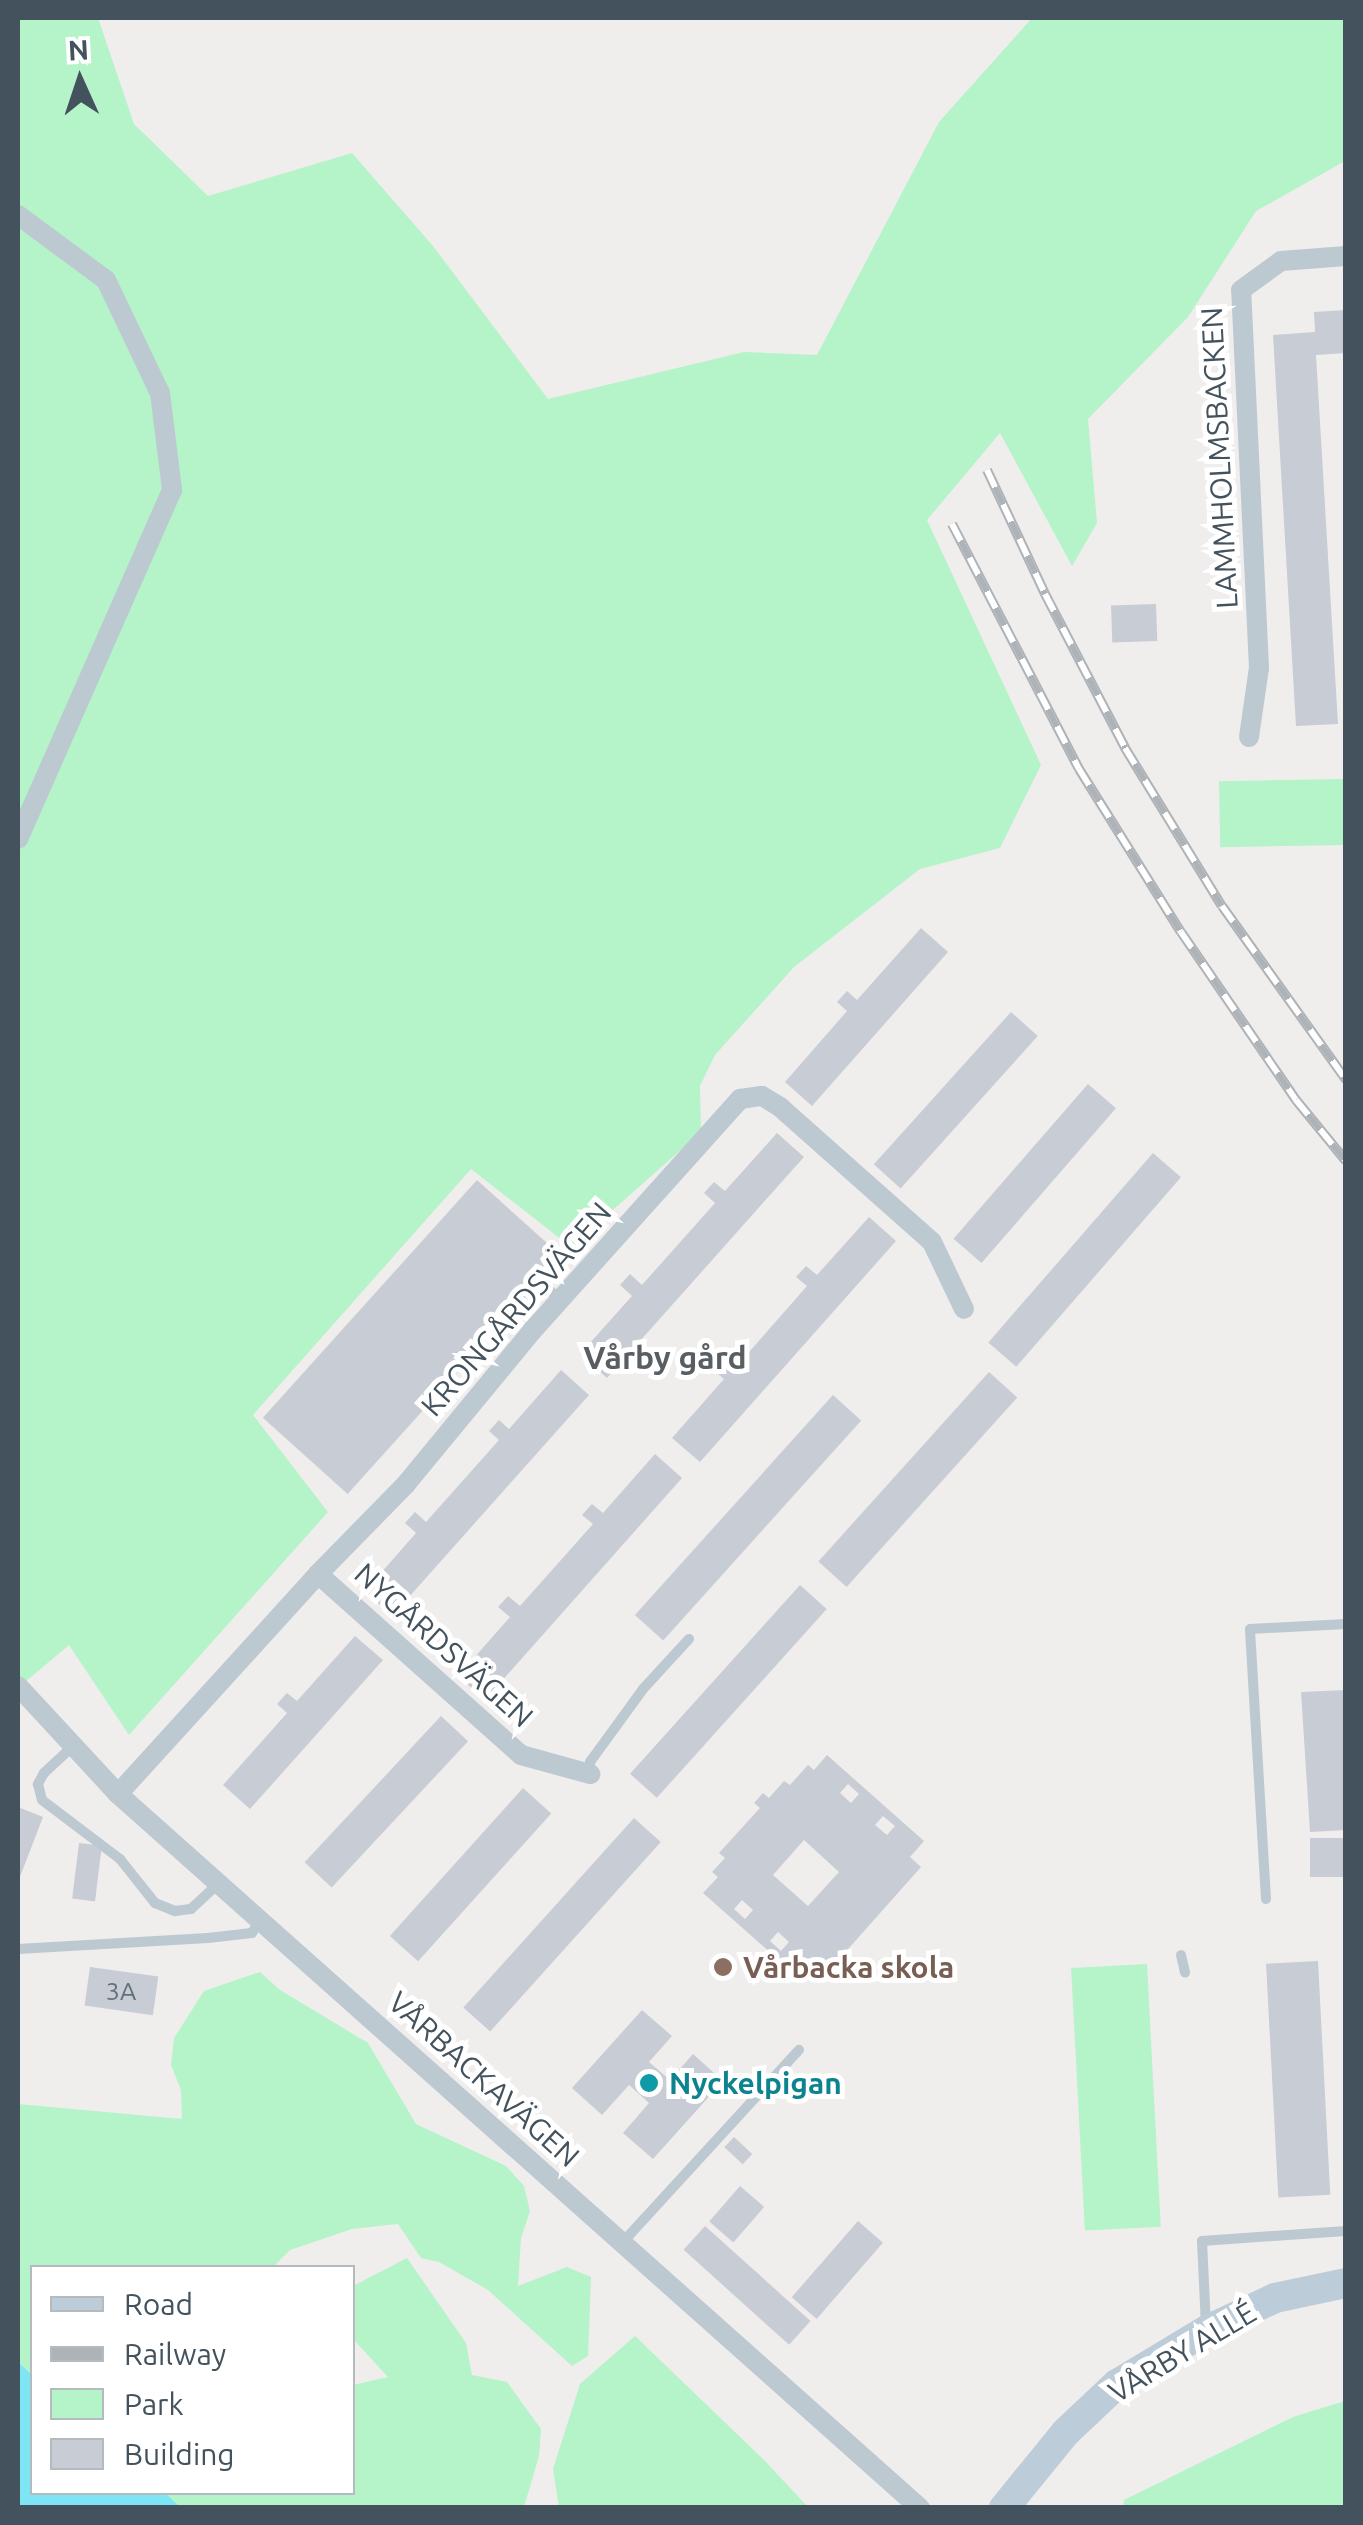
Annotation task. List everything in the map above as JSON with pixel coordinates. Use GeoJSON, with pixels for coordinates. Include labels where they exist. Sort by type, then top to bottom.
{"type":"FeatureCollection","features":[{"type":"Feature","properties":{"kind":"street"},"geometry":{"type":"LineString","coordinates":[[18,216],[106,280],[160,392],[172,490],[18,839]]}},
{"type":"Feature","properties":{"kind":"street","name":"LAMMHOLMSBACKEN"},"geometry":{"type":"LineString","coordinates":[[1249,737],[1258,668],[1241,290],[1281,261],[1346,256]]}},
{"type":"Feature","properties":{"kind":"street","name":"KRONGÅRDSVÄGEN"},"geometry":{"type":"LineString","coordinates":[[118,1794],[318,1574],[406,1484],[560,1300],[740,1099],[762,1096],[780,1107],[932,1242],[964,1309]]}},
{"type":"Feature","properties":{"kind":"street","name":"NYGÅRDSVÄGEN"},"geometry":{"type":"LineString","coordinates":[[318,1574],[521,1755],[590,1774]]}},
{"type":"Feature","properties":{"kind":"street","name":"VÅRBACKAVÄGEN"},"geometry":{"type":"LineString","coordinates":[[18,1686],[118,1794],[920,2508]]}},
{"type":"Feature","properties":{"kind":"street","name":"VÅRBY ALLÉ"},"geometry":{"type":"LineString","coordinates":[[1004,2508],[1054,2445],[1117,2384],[1206,2330],[1276,2298],[1346,2283]]}},
{"type":"Feature","properties":{"kind":"lane"},"geometry":{"type":"LineString","coordinates":[[539,1282],[560,1300]]}},
{"type":"Feature","properties":{"kind":"lane"},"geometry":{"type":"LineString","coordinates":[[1266,1899],[1250,1629],[1346,1624]]}},
{"type":"Feature","properties":{"kind":"lane"},"geometry":{"type":"LineString","coordinates":[[590,1774],[590,1762],[643,1689],[689,1640]]}},
{"type":"Feature","properties":{"kind":"lane"},"geometry":{"type":"LineString","coordinates":[[73,1746],[38,1784],[42,1800],[120,1859],[155,1903],[174,1911],[191,1909],[218,1884]]}},
{"type":"Feature","properties":{"kind":"lane"},"geometry":{"type":"LineString","coordinates":[[18,1949],[252,1933],[259,1921]]}},
{"type":"Feature","properties":{"kind":"lane"},"geometry":{"type":"LineString","coordinates":[[1181,1955],[1185,1973]]}},
{"type":"Feature","properties":{"kind":"lane"},"geometry":{"type":"LineString","coordinates":[[622,2242],[799,2050]]}},
{"type":"Feature","properties":{"kind":"lane"},"geometry":{"type":"LineString","coordinates":[[1206,2330],[1202,2242],[1346,2231]]}},
{"type":"Feature","properties":{"kind":"green space"},"geometry":{"type":"Polygon","coordinates":[[[18,18],[98,18],[134,124],[208,196],[352,153],[433,246],[548,399],[744,352],[817,355],[939,122],[1032,18],[1345,18],[1345,161],[1256,211],[1188,317],[1088,419],[1097,523],[1072,566],[1000,433],[927,520],[1041,765],[1000,848],[920,869],[794,967],[715,1055],[700,1086],[701,1132],[571,1247],[471,1169],[253,1415],[328,1512],[129,1735],[69,1645],[18,1688],[18,18]]]}},
{"type":"Feature","properties":{"kind":"green space"},"geometry":{"type":"Polygon","coordinates":[[[1344,779],[1345,845],[1220,847],[1219,781],[1344,779]]]}},
{"type":"Feature","properties":{"kind":"green space"},"geometry":{"type":"Polygon","coordinates":[[[1147,1964],[1161,2227],[1085,2231],[1071,1968],[1147,1964]]]}},
{"type":"Feature","properties":{"kind":"green space"},"geometry":{"type":"Polygon","coordinates":[[[260,1972],[280,1990],[368,2043],[416,2124],[506,2166],[524,2186],[530,2211],[521,2238],[518,2286],[567,2267],[591,2277],[588,2356],[572,2366],[488,2290],[439,2262],[421,2258],[398,2224],[352,2229],[290,2250],[275,2265],[30,2265],[30,2375],[18,2363],[18,2104],[182,2119],[181,2090],[171,2065],[174,2038],[204,1991],[260,1972]]]}},
{"type":"Feature","properties":{"kind":"green space"},"geometry":{"type":"Polygon","coordinates":[[[407,2258],[466,2343],[472,2375],[507,2382],[541,2429],[539,2456],[524,2507],[174,2508],[160,2495],[355,2495],[355,2385],[388,2377],[355,2341],[355,2285],[407,2258]]]}},
{"type":"Feature","properties":{"kind":"green space"},"geometry":{"type":"Polygon","coordinates":[[[635,2336],[808,2507],[559,2507],[553,2469],[580,2384],[635,2336]]]}},
{"type":"Feature","properties":{"kind":"green space"},"geometry":{"type":"Polygon","coordinates":[[[1345,2401],[1345,2507],[1123,2507],[1124,2500],[1293,2417],[1345,2401]]]}},
{"type":"Feature","properties":{"kind":"water"},"geometry":{"type":"Polygon","coordinates":[[[18,2362],[30,2373],[30,2495],[167,2495],[180,2507],[18,2507],[18,2362]]]}},
{"type":"Feature","properties":{"kind":"building"},"geometry":{"type":"Polygon","coordinates":[[[1346,310],[1346,353],[1316,355],[1338,724],[1296,726],[1273,335],[1315,332],[1314,312],[1346,310]]]}},
{"type":"Feature","properties":{"kind":"building"},"geometry":{"type":"Polygon","coordinates":[[[1156,604],[1157,641],[1112,643],[1111,606],[1156,604]]]}},
{"type":"Feature","properties":{"kind":"building"},"geometry":{"type":"Polygon","coordinates":[[[921,928],[948,952],[812,1106],[785,1082],[847,1011],[837,1002],[847,991],[857,1000],[921,928]]]}},
{"type":"Feature","properties":{"kind":"building"},"geometry":{"type":"Polygon","coordinates":[[[1011,1012],[1038,1036],[901,1188],[874,1164],[1011,1012]]]}},
{"type":"Feature","properties":{"kind":"building"},"geometry":{"type":"Polygon","coordinates":[[[1088,1084],[1116,1108],[981,1263],[954,1239],[1088,1084]]]}},
{"type":"Feature","properties":{"kind":"building"},"geometry":{"type":"Polygon","coordinates":[[[777,1133],[804,1157],[607,1378],[580,1354],[632,1296],[620,1285],[630,1274],[642,1285],[715,1203],[704,1193],[714,1182],[725,1191],[777,1133]]]}},
{"type":"Feature","properties":{"kind":"building"},"geometry":{"type":"Polygon","coordinates":[[[1153,1153],[1181,1177],[1016,1367],[988,1342],[1153,1153]]]}},
{"type":"Feature","properties":{"kind":"building"},"geometry":{"type":"Polygon","coordinates":[[[477,1180],[562,1256],[348,1494],[263,1418],[477,1180]]]}},
{"type":"Feature","properties":{"kind":"building"},"geometry":{"type":"Polygon","coordinates":[[[869,1217],[896,1241],[700,1462],[672,1438],[724,1379],[712,1369],[722,1358],[734,1369],[807,1286],[796,1277],[806,1266],[817,1275],[869,1217]]]}},
{"type":"Feature","properties":{"kind":"building"},"geometry":{"type":"Polygon","coordinates":[[[561,1370],[589,1395],[392,1616],[365,1591],[416,1533],[405,1523],[415,1512],[426,1522],[499,1440],[489,1431],[499,1420],[509,1429],[561,1370]]]}},
{"type":"Feature","properties":{"kind":"building"},"geometry":{"type":"Polygon","coordinates":[[[989,1372],[1017,1397],[847,1587],[818,1562],[989,1372]]]}},
{"type":"Feature","properties":{"kind":"building"},"geometry":{"type":"Polygon","coordinates":[[[833,1395],[861,1420],[663,1640],[635,1615],[833,1395]]]}},
{"type":"Feature","properties":{"kind":"building"},"geometry":{"type":"Polygon","coordinates":[[[655,1454],[682,1478],[485,1700],[458,1676],[510,1617],[498,1607],[508,1596],[520,1606],[593,1524],[582,1515],[592,1504],[603,1513],[655,1454]]]}},
{"type":"Feature","properties":{"kind":"building"},"geometry":{"type":"Polygon","coordinates":[[[800,1585],[827,1609],[657,1798],[630,1774],[800,1585]]]}},
{"type":"Feature","properties":{"kind":"building"},"geometry":{"type":"Polygon","coordinates":[[[355,1636],[383,1660],[250,1809],[223,1785],[287,1713],[277,1704],[287,1693],[297,1701],[355,1636]]]}},
{"type":"Feature","properties":{"kind":"building"},"geometry":{"type":"Polygon","coordinates":[[[1346,1690],[1346,1830],[1310,1832],[1301,1692],[1346,1690]]]}},
{"type":"Feature","properties":{"kind":"building"},"geometry":{"type":"Polygon","coordinates":[[[441,1716],[468,1741],[332,1888],[305,1862],[441,1716]]]}},
{"type":"Feature","properties":{"kind":"building","name":"Vårbacka skola"},"geometry":{"type":"Polygon","coordinates":[[[827,1755],[924,1841],[910,1857],[921,1867],[825,1975],[814,1964],[800,1979],[703,1893],[718,1877],[712,1872],[725,1858],[719,1853],[760,1808],[754,1803],[763,1793],[769,1798],[784,1781],[790,1785],[808,1765],[814,1770],[827,1755]],[[848,1784],[840,1793],[851,1803],[859,1794],[848,1784]],[[883,1816],[875,1825],[887,1835],[895,1826],[883,1816]],[[804,1840],[773,1875],[808,1906],[839,1872],[804,1840]],[[742,1900],[734,1909],[745,1919],[753,1910],[742,1900]],[[778,1932],[770,1941],[781,1951],[789,1942],[778,1932]]]}},
{"type":"Feature","properties":{"kind":"building"},"geometry":{"type":"Polygon","coordinates":[[[523,1788],[551,1813],[418,1961],[390,1936],[523,1788]]]}},
{"type":"Feature","properties":{"kind":"building"},"geometry":{"type":"Polygon","coordinates":[[[18,1807],[43,1817],[18,1882],[18,1807]]]}},
{"type":"Feature","properties":{"kind":"building"},"geometry":{"type":"Polygon","coordinates":[[[634,1818],[661,1842],[490,2032],[463,2008],[634,1818]]]}},
{"type":"Feature","properties":{"kind":"building"},"geometry":{"type":"Polygon","coordinates":[[[1310,1838],[1346,1838],[1346,1877],[1310,1877],[1310,1838]]]}},
{"type":"Feature","properties":{"kind":"building"},"geometry":{"type":"Polygon","coordinates":[[[79,1843],[102,1846],[95,1901],[72,1899],[79,1843]]]}},
{"type":"Feature","properties":{"kind":"building"},"geometry":{"type":"Polygon","coordinates":[[[1318,1961],[1330,2195],[1278,2197],[1266,1964],[1318,1961]]]}},
{"type":"Feature","properties":{"kind":"building"},"geometry":{"type":"Polygon","coordinates":[[[90,1967],[158,1977],[153,2015],[85,2006],[90,1967]]]}},
{"type":"Feature","properties":{"kind":"building","name":"Nyckelpigan"},"geometry":{"type":"Polygon","coordinates":[[[642,2010],[672,2036],[649,2062],[670,2080],[693,2054],[723,2081],[653,2159],[623,2133],[649,2103],[629,2085],[602,2115],[572,2088],[642,2010]]]}},
{"type":"Feature","properties":{"kind":"building"},"geometry":{"type":"Polygon","coordinates":[[[734,2137],[752,2154],[743,2164],[724,2147],[734,2137]]]}},
{"type":"Feature","properties":{"kind":"building"},"geometry":{"type":"Polygon","coordinates":[[[740,2186],[764,2207],[733,2242],[709,2221],[740,2186]]]}},
{"type":"Feature","properties":{"kind":"building"},"geometry":{"type":"Polygon","coordinates":[[[858,2221],[883,2243],[817,2319],[792,2297],[858,2221]]]}},
{"type":"Feature","properties":{"kind":"building"},"geometry":{"type":"Polygon","coordinates":[[[705,2226],[811,2321],[789,2345],[684,2250],[705,2226]]]}},
{"type":"Feature","properties":{"kind":"railway"},"geometry":{"type":"LineString","coordinates":[[987,470],[1045,594],[1125,748],[1222,906],[1346,1080]]}},
{"type":"Feature","properties":{"kind":"railway"},"geometry":{"type":"LineString","coordinates":[[952,524],[1079,769],[1181,932],[1296,1100],[1346,1161]]}},
{"type":"Feature","properties":{"kind":"place","name":"Vårbacka skola"},"geometry":{"type":"Point","coordinates":[723,1967]}},
{"type":"Feature","properties":{"kind":"place","name":"Nyckelpigan"},"geometry":{"type":"Point","coordinates":[649,2083]}},
{"type":"Feature","properties":{"kind":"district","name":"Vårby gård"},"geometry":{"type":"Point","coordinates":[665,1357]}}]}
